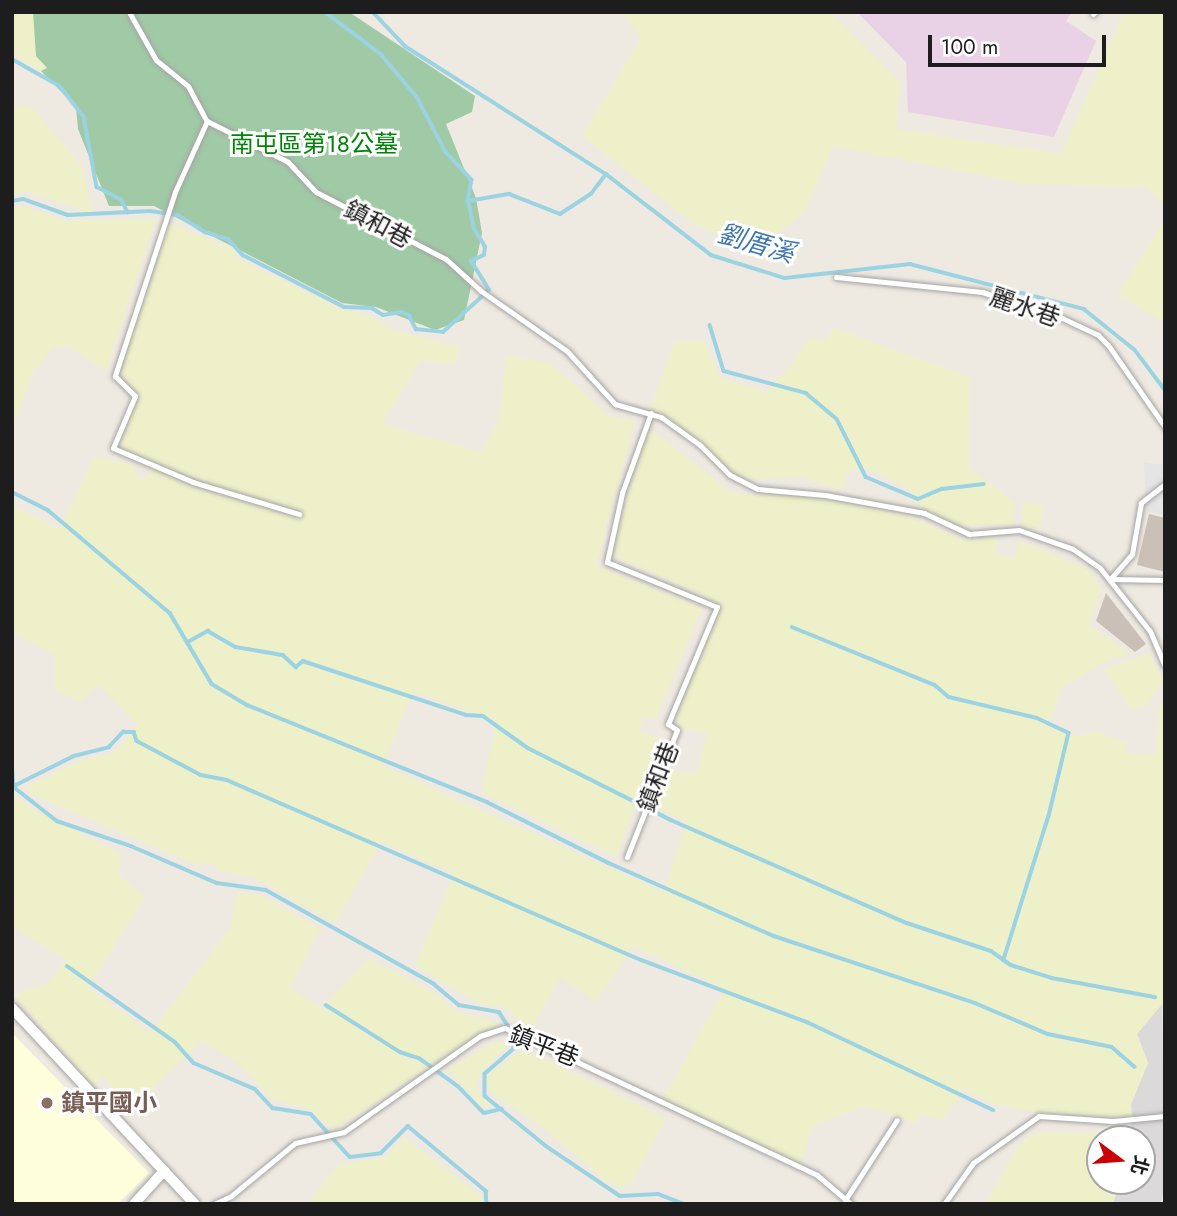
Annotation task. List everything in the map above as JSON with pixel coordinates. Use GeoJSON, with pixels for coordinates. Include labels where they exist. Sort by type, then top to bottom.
{"type":"FeatureCollection","features":[{"type":"Feature","properties":{"kind":"street"},"geometry":{"type":"LineString","coordinates":[[12,1008],[195,1204]]}},
{"type":"Feature","properties":{"kind":"street"},"geometry":{"type":"LineString","coordinates":[[134,1204],[164,1171]]}},
{"type":"Feature","properties":{"kind":"lane"},"geometry":{"type":"LineString","coordinates":[[129,12],[156,60],[188,86],[207,121],[175,192],[114,376],[135,396],[113,447],[194,482],[299,514]]}},
{"type":"Feature","properties":{"kind":"lane","name":"鎮和巷"},"geometry":{"type":"LineString","coordinates":[[207,121],[288,162],[316,192],[446,259],[481,291],[567,351],[615,404],[651,413],[682,430],[730,475],[758,488],[825,495],[924,513],[969,534],[1019,530],[1073,549],[1110,579],[1150,631],[1165,666]]}},
{"type":"Feature","properties":{"kind":"lane","name":"麗水巷"},"geometry":{"type":"LineString","coordinates":[[836,277],[982,292],[1074,324],[1108,345],[1165,427]]}},
{"type":"Feature","properties":{"kind":"lane","name":"鎮和巷"},"geometry":{"type":"LineString","coordinates":[[627,857],[677,730],[667,724],[717,607],[607,562],[622,493],[651,413]]}},
{"type":"Feature","properties":{"kind":"lane"},"geometry":{"type":"LineString","coordinates":[[1110,579],[1132,554],[1141,503],[1165,484]]}},
{"type":"Feature","properties":{"kind":"lane"},"geometry":{"type":"LineString","coordinates":[[1110,579],[1165,580]]}},
{"type":"Feature","properties":{"kind":"lane","name":"鎮平巷"},"geometry":{"type":"LineString","coordinates":[[214,1204],[231,1196],[295,1143],[352,1128],[480,1036],[505,1028],[817,1175],[848,1202]]}},
{"type":"Feature","properties":{"kind":"lane"},"geometry":{"type":"LineString","coordinates":[[944,1204],[973,1163],[1039,1116],[1113,1121],[1165,1116]]}},
{"type":"Feature","properties":{"kind":"lane"},"geometry":{"type":"LineString","coordinates":[[848,1202],[897,1120]]}},
{"type":"Feature","properties":{"kind":"shaded area"},"geometry":{"type":"Polygon","coordinates":[[[12,12],[33,12],[36,56],[47,68],[41,71],[12,54],[12,12]]]}},
{"type":"Feature","properties":{"kind":"shaded area"},"geometry":{"type":"Polygon","coordinates":[[[622,12],[830,12],[900,82],[896,129],[1061,154],[1124,12],[1165,12],[1165,207],[1147,187],[1026,184],[833,146],[804,213],[753,251],[695,225],[582,136],[641,38],[622,12]]]}},
{"type":"Feature","properties":{"kind":"shaded area"},"geometry":{"type":"Polygon","coordinates":[[[857,12],[1072,12],[1066,21],[1096,41],[1054,137],[908,112],[906,62],[857,12]]]}},
{"type":"Feature","properties":{"kind":"shaded area"},"geometry":{"type":"Polygon","coordinates":[[[22,105],[35,111],[81,165],[93,214],[26,191],[12,195],[12,108],[22,105]]]}},
{"type":"Feature","properties":{"kind":"shaded area"},"geometry":{"type":"Polygon","coordinates":[[[24,206],[65,221],[156,219],[106,371],[68,346],[54,347],[35,369],[12,430],[12,208],[24,206]]]}},
{"type":"Feature","properties":{"kind":"shaded area"},"geometry":{"type":"Polygon","coordinates":[[[1165,220],[1165,323],[1118,294],[1165,220]]]}},
{"type":"Feature","properties":{"kind":"shaded area"},"geometry":{"type":"Polygon","coordinates":[[[167,221],[234,250],[240,260],[339,308],[373,317],[391,329],[460,347],[455,364],[420,361],[382,424],[482,452],[499,419],[507,355],[551,364],[610,417],[635,420],[596,566],[702,608],[656,719],[643,718],[640,730],[660,739],[616,857],[481,792],[497,722],[413,691],[383,766],[664,892],[687,821],[651,805],[662,770],[697,774],[707,733],[681,729],[673,717],[716,601],[611,555],[648,427],[728,490],[741,495],[798,493],[914,517],[960,540],[999,537],[995,554],[1014,559],[1020,541],[1089,569],[1101,589],[1088,624],[1130,654],[1110,659],[1063,687],[1048,727],[1079,736],[1096,731],[1126,743],[1124,753],[1156,755],[1159,707],[1165,705],[1165,1001],[1137,1034],[1148,1063],[1131,1105],[1132,1118],[1036,1112],[994,1104],[965,1090],[942,1120],[921,1114],[916,1123],[867,1106],[813,1125],[800,1164],[663,1099],[725,989],[633,946],[596,1002],[560,977],[528,1036],[508,1008],[481,1004],[415,966],[454,873],[381,842],[335,923],[251,876],[219,871],[216,865],[203,863],[201,867],[29,793],[26,787],[81,760],[113,754],[138,725],[98,684],[80,703],[55,689],[54,655],[12,631],[12,505],[60,529],[94,457],[134,465],[133,472],[141,479],[150,473],[153,465],[116,448],[135,400],[118,377],[167,221]]]}},
{"type":"Feature","properties":{"kind":"shaded area"},"geometry":{"type":"Polygon","coordinates":[[[834,328],[970,377],[969,468],[1015,503],[1013,524],[962,525],[920,511],[910,489],[867,468],[849,471],[842,490],[800,477],[739,480],[702,443],[650,409],[675,341],[705,342],[721,378],[765,392],[788,370],[810,337],[825,341],[834,328]]]}},
{"type":"Feature","properties":{"kind":"shaded area"},"geometry":{"type":"Polygon","coordinates":[[[1144,462],[1165,465],[1165,516],[1146,511],[1144,462]]]}},
{"type":"Feature","properties":{"kind":"shaded area"},"geometry":{"type":"Polygon","coordinates":[[[1023,502],[1045,506],[1038,530],[1021,526],[1023,502]]]}},
{"type":"Feature","properties":{"kind":"shaded area"},"geometry":{"type":"Polygon","coordinates":[[[1150,653],[1162,681],[1147,706],[1132,710],[1104,669],[1150,653]]]}},
{"type":"Feature","properties":{"kind":"shaded area"},"geometry":{"type":"Polygon","coordinates":[[[12,794],[34,810],[121,854],[118,874],[145,897],[88,988],[151,1033],[231,927],[237,892],[260,895],[320,929],[290,988],[321,1008],[369,958],[436,994],[455,1011],[497,1023],[499,1032],[478,1035],[333,1130],[310,1109],[271,1098],[238,1063],[202,1040],[128,1113],[103,1075],[94,1087],[14,995],[48,983],[67,960],[15,929],[12,794]]]}},
{"type":"Feature","properties":{"kind":"shaded area"},"geometry":{"type":"Polygon","coordinates":[[[1162,1002],[1165,1187],[1160,1204],[1113,1204],[1116,1195],[1156,1195],[1156,1125],[1131,1125],[1130,1103],[1148,1063],[1137,1034],[1162,1002]]]}},
{"type":"Feature","properties":{"kind":"shaded area","name":"鎮平國小"},"geometry":{"type":"Polygon","coordinates":[[[12,1033],[149,1173],[118,1204],[12,1204],[12,1033]]]}},
{"type":"Feature","properties":{"kind":"shaded area"},"geometry":{"type":"Polygon","coordinates":[[[494,1042],[510,1043],[482,1071],[476,1084],[480,1096],[493,1108],[483,1106],[447,1069],[494,1042]]]}},
{"type":"Feature","properties":{"kind":"shaded area"},"geometry":{"type":"Polygon","coordinates":[[[524,1049],[666,1118],[632,1182],[620,1188],[605,1180],[545,1129],[491,1092],[487,1086],[489,1074],[524,1049]]]}},
{"type":"Feature","properties":{"kind":"shaded area"},"geometry":{"type":"Polygon","coordinates":[[[1035,1132],[1086,1133],[1086,1195],[1115,1195],[1113,1204],[986,1204],[1017,1147],[1035,1132]]]}},
{"type":"Feature","properties":{"kind":"shaded area"},"geometry":{"type":"Polygon","coordinates":[[[404,1137],[483,1198],[481,1204],[307,1204],[338,1165],[385,1157],[404,1137]]]}},
{"type":"Feature","properties":{"kind":"green space","name":"南屯區第18公墓"},"geometry":{"type":"Polygon","coordinates":[[[33,12],[349,12],[475,96],[472,112],[446,124],[476,198],[482,233],[464,320],[435,330],[376,307],[342,303],[154,206],[109,206],[78,129],[76,107],[41,71],[47,68],[36,56],[33,12]]]}},
{"type":"Feature","properties":{"kind":"building"},"geometry":{"type":"Polygon","coordinates":[[[1149,514],[1165,518],[1165,572],[1137,565],[1149,514]]]}},
{"type":"Feature","properties":{"kind":"building"},"geometry":{"type":"Polygon","coordinates":[[[1106,593],[1146,644],[1135,652],[1096,621],[1106,593]]]}},
{"type":"Feature","properties":{"kind":"waterway"},"geometry":{"type":"LineString","coordinates":[[325,12],[381,54],[417,97],[446,152],[472,180],[468,201],[509,194],[560,214],[591,194],[606,174]]}},
{"type":"Feature","properties":{"kind":"waterway","name":"劉厝溪"},"geometry":{"type":"LineString","coordinates":[[373,12],[405,46],[606,174],[711,255],[785,278],[910,264],[1084,309],[1135,350],[1165,390]]}},
{"type":"Feature","properties":{"kind":"waterway"},"geometry":{"type":"LineString","coordinates":[[12,59],[60,86],[84,117],[97,187],[121,199],[128,212]]}},
{"type":"Feature","properties":{"kind":"waterway"},"geometry":{"type":"LineString","coordinates":[[12,201],[23,199],[68,215],[150,211],[178,215],[205,232],[228,239],[243,255],[344,307],[372,308],[383,315],[401,312],[409,315],[416,329],[443,332],[489,290],[471,261],[484,255],[485,247],[474,229],[468,201]]}},
{"type":"Feature","properties":{"kind":"waterway"},"geometry":{"type":"LineString","coordinates":[[710,325],[724,371],[806,393],[837,419],[866,477],[918,499],[942,489],[984,484]]}},
{"type":"Feature","properties":{"kind":"waterway"},"geometry":{"type":"LineString","coordinates":[[12,492],[48,510],[170,613],[212,684],[247,705],[487,802],[609,863],[774,936],[975,1003],[1048,1034],[1112,1047],[1135,1067]]}},
{"type":"Feature","properties":{"kind":"waterway"},"geometry":{"type":"LineString","coordinates":[[792,627],[935,685],[949,697],[1037,718],[1069,733],[1049,816],[1004,960]]}},
{"type":"Feature","properties":{"kind":"waterway"},"geometry":{"type":"LineString","coordinates":[[188,642],[208,631],[236,647],[283,655],[296,667],[303,661],[466,715],[483,716],[528,748],[671,820],[907,923],[991,951],[1011,965],[1052,978],[1155,997]]}},
{"type":"Feature","properties":{"kind":"waterway"},"geometry":{"type":"LineString","coordinates":[[12,787],[74,756],[109,747],[123,732],[134,732],[137,741],[201,775],[227,780],[641,960],[807,1022],[993,1110]]}},
{"type":"Feature","properties":{"kind":"waterway"},"geometry":{"type":"LineString","coordinates":[[12,760],[14,787],[57,821],[131,846],[217,883],[266,890],[434,984],[459,1005],[499,1012],[511,1030],[514,1049],[485,1074],[485,1096],[546,1146],[620,1196],[658,1194],[684,1204]]}},
{"type":"Feature","properties":{"kind":"waterway"},"geometry":{"type":"LineString","coordinates":[[67,966],[175,1042],[194,1063],[255,1089],[273,1108],[311,1114],[350,1157],[381,1153],[408,1126],[486,1191],[487,1204]]}},
{"type":"Feature","properties":{"kind":"waterway"},"geometry":{"type":"LineString","coordinates":[[326,1005],[400,1052],[419,1058],[458,1086],[484,1113],[502,1109]]}},
{"type":"Feature","properties":{"kind":"place","name":"鎮平國小"},"geometry":{"type":"Point","coordinates":[47,1103]}}]}
